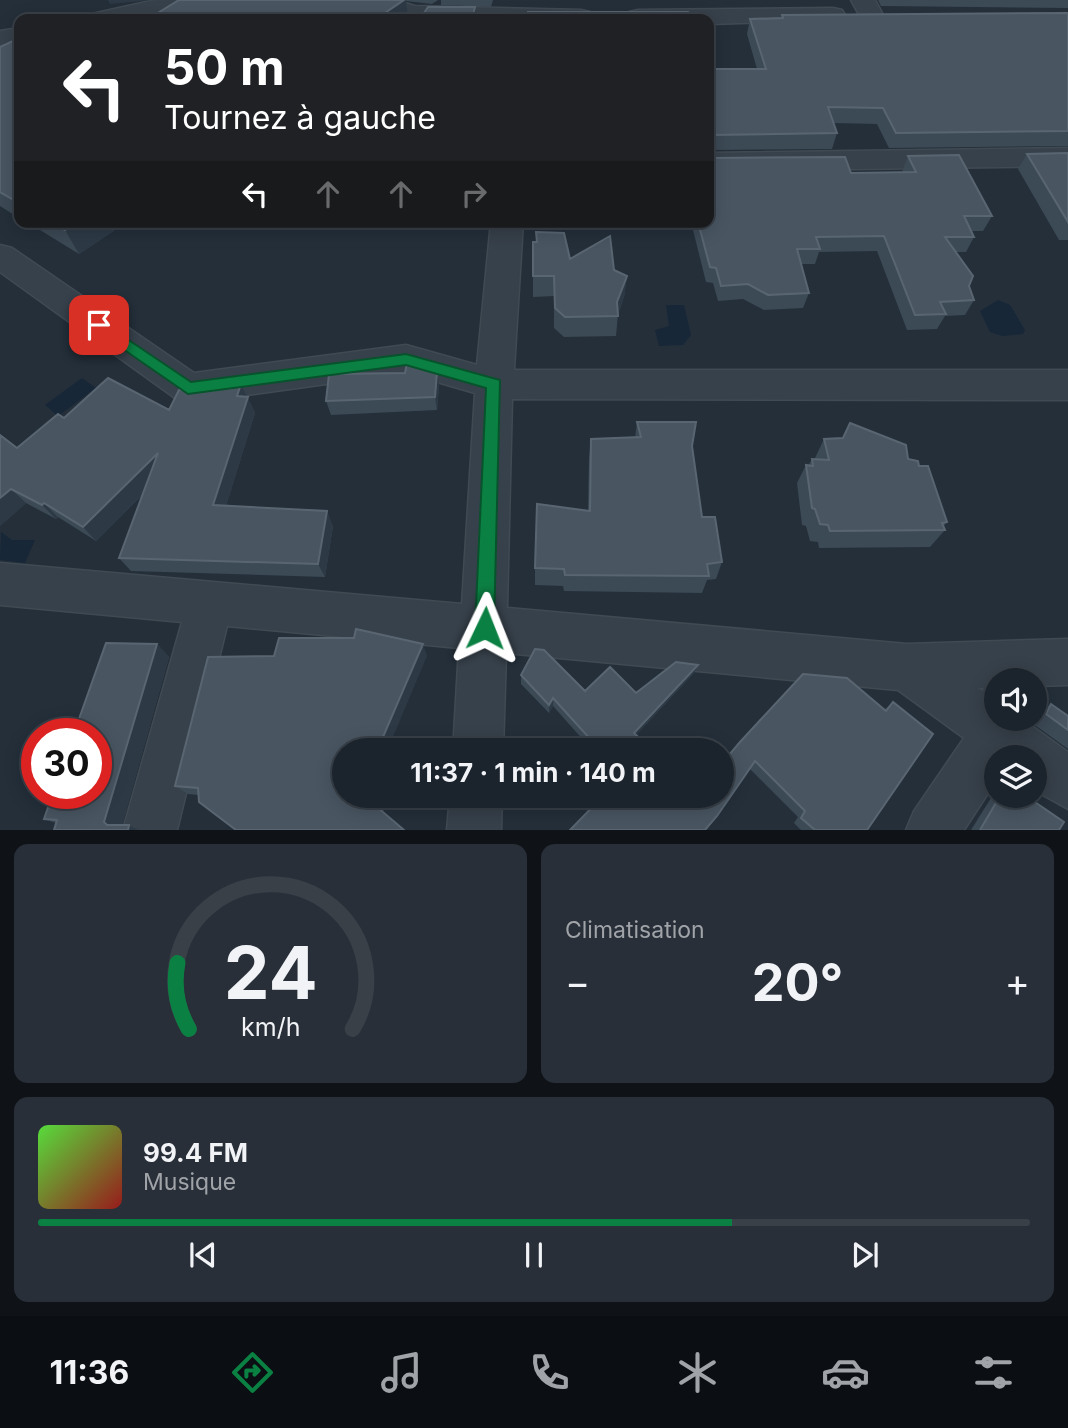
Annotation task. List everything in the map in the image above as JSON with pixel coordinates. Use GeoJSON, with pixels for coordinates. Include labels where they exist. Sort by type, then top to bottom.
{"type":"FeatureCollection","features":[{"type":"Feature","properties":{"kind":"street"},"geometry":{"type":"LineString","coordinates":[[124,14],[188,0]]}},
{"type":"Feature","properties":{"kind":"street"},"geometry":{"type":"LineString","coordinates":[[369,0],[394,9],[414,12],[556,14]]}},
{"type":"Feature","properties":{"kind":"street"},"geometry":{"type":"LineString","coordinates":[[686,14],[867,7],[897,15]]}},
{"type":"Feature","properties":{"kind":"street"},"geometry":{"type":"LineString","coordinates":[[714,162],[1068,157]]}},
{"type":"Feature","properties":{"kind":"street"},"geometry":{"type":"LineString","coordinates":[[479,738],[494,384],[507,228]]}},
{"type":"Feature","properties":{"kind":"street"},"geometry":{"type":"LineString","coordinates":[[0,256],[188,388],[406,359],[494,384],[1068,385]]}},
{"type":"Feature","properties":{"kind":"street"},"geometry":{"type":"LineString","coordinates":[[0,584],[907,667],[1068,662]]}},
{"type":"Feature","properties":{"kind":"street"},"geometry":{"type":"LineString","coordinates":[[150,830],[210,603]]}},
{"type":"Feature","properties":{"kind":"street"},"geometry":{"type":"LineString","coordinates":[[907,667],[1015,745]]}},
{"type":"Feature","properties":{"kind":"street"},"geometry":{"type":"LineString","coordinates":[[1047,768],[1068,783]]}},
{"type":"Feature","properties":{"kind":"street"},"geometry":{"type":"LineString","coordinates":[[933,830],[984,784]]}},
{"type":"Feature","properties":{"kind":"street"},"geometry":{"type":"LineString","coordinates":[[474,830],[475,808]]}},
{"type":"Feature","properties":{"kind":"water"},"geometry":{"type":"Polygon","coordinates":[[[998,300],[1010,305],[1025,330],[1023,334],[1002,336],[990,332],[980,311],[998,300]]]}},
{"type":"Feature","properties":{"kind":"water"},"geometry":{"type":"Polygon","coordinates":[[[666,305],[684,305],[691,335],[683,345],[659,346],[655,330],[669,326],[666,305]]]}},
{"type":"Feature","properties":{"kind":"water"},"geometry":{"type":"Polygon","coordinates":[[[82,378],[96,388],[58,416],[45,405],[82,378]]]}},
{"type":"Feature","properties":{"kind":"water"},"geometry":{"type":"Polygon","coordinates":[[[1,532],[12,540],[35,540],[25,563],[0,560],[1,532]]]}},
{"type":"Feature","properties":{"kind":"building"},"geometry":{"type":"Polygon","coordinates":[[[179,0],[404,0],[383,14],[156,14],[179,0]]]}},
{"type":"Feature","properties":{"kind":"building"},"geometry":{"type":"Polygon","coordinates":[[[428,7],[475,7],[473,14],[423,14],[428,7]]]}},
{"type":"Feature","properties":{"kind":"building"},"geometry":{"type":"Polygon","coordinates":[[[688,12],[689,14],[528,14],[688,12]]]}},
{"type":"Feature","properties":{"kind":"building"},"geometry":{"type":"Polygon","coordinates":[[[1068,13],[1068,131],[896,133],[883,108],[828,107],[837,133],[714,135],[714,69],[766,69],[750,19],[783,18],[782,15],[1068,13]]]}},
{"type":"Feature","properties":{"kind":"building"},"geometry":{"type":"Polygon","coordinates":[[[14,40],[14,200],[0,192],[0,47],[14,40]]]}},
{"type":"Feature","properties":{"kind":"building"},"geometry":{"type":"Polygon","coordinates":[[[1068,153],[1068,222],[1027,154],[1068,153]]]}},
{"type":"Feature","properties":{"kind":"building"},"geometry":{"type":"Polygon","coordinates":[[[959,155],[992,216],[964,216],[974,237],[945,237],[973,276],[969,286],[974,300],[940,302],[946,314],[915,315],[884,236],[816,237],[820,249],[797,249],[809,293],[768,295],[748,284],[721,286],[716,268],[710,267],[700,228],[714,228],[714,158],[845,157],[851,173],[916,172],[908,156],[959,155]]]}},
{"type":"Feature","properties":{"kind":"building"},"geometry":{"type":"Polygon","coordinates":[[[536,232],[564,233],[570,259],[610,236],[614,270],[627,276],[617,302],[618,316],[565,317],[555,308],[554,276],[533,276],[533,242],[537,242],[536,232]]]}},
{"type":"Feature","properties":{"kind":"building"},"geometry":{"type":"Polygon","coordinates":[[[407,363],[437,372],[435,397],[326,401],[329,374],[405,373],[407,363]]]}},
{"type":"Feature","properties":{"kind":"building"},"geometry":{"type":"Polygon","coordinates":[[[108,378],[169,410],[179,390],[241,384],[237,396],[248,397],[213,505],[327,511],[318,564],[119,558],[158,453],[83,527],[44,503],[42,505],[11,489],[0,498],[0,435],[17,448],[58,414],[64,418],[108,378]]]}},
{"type":"Feature","properties":{"kind":"building"},"geometry":{"type":"Polygon","coordinates":[[[637,422],[696,422],[692,446],[702,517],[715,517],[722,562],[707,564],[709,576],[565,575],[564,569],[535,568],[537,504],[590,511],[591,439],[641,437],[637,422]]]}},
{"type":"Feature","properties":{"kind":"building"},"geometry":{"type":"Polygon","coordinates":[[[850,423],[906,445],[908,459],[918,461],[919,466],[928,466],[947,522],[942,523],[945,530],[830,531],[828,525],[820,524],[815,509],[812,508],[806,465],[813,466],[812,459],[829,460],[824,439],[843,438],[850,423]]]}},
{"type":"Feature","properties":{"kind":"building"},"geometry":{"type":"Polygon","coordinates":[[[356,629],[423,644],[383,738],[332,738],[332,808],[378,808],[404,830],[236,830],[199,802],[198,788],[175,786],[208,657],[274,656],[279,638],[354,638],[356,629]]]}},
{"type":"Feature","properties":{"kind":"building"},"geometry":{"type":"Polygon","coordinates":[[[106,643],[157,644],[112,795],[112,718],[79,718],[106,643]]]}},
{"type":"Feature","properties":{"kind":"building"},"geometry":{"type":"Polygon","coordinates":[[[535,649],[544,650],[585,691],[610,667],[636,693],[676,662],[698,665],[634,733],[639,738],[589,738],[553,698],[549,705],[521,675],[535,649]]]}},
{"type":"Feature","properties":{"kind":"building"},"geometry":{"type":"Polygon","coordinates":[[[803,674],[847,678],[886,711],[893,702],[933,734],[867,830],[815,830],[801,818],[805,811],[755,761],[734,791],[734,749],[803,674]]]}},
{"type":"Feature","properties":{"kind":"building"},"geometry":{"type":"Polygon","coordinates":[[[1051,704],[1068,716],[1068,730],[1047,715],[1051,704]]]}},
{"type":"Feature","properties":{"kind":"building"},"geometry":{"type":"Polygon","coordinates":[[[591,808],[723,808],[705,830],[570,830],[591,808]]]}},
{"type":"Feature","properties":{"kind":"building"},"geometry":{"type":"Polygon","coordinates":[[[993,808],[1044,808],[1064,822],[1059,830],[980,830],[993,808]]]}},
{"type":"Feature","properties":{"kind":"building"},"geometry":{"type":"Polygon","coordinates":[[[47,809],[108,809],[104,822],[107,825],[129,825],[128,830],[54,830],[57,820],[44,819],[47,809]]]}},
{"type":"Feature","properties":{"kind":"route"},"geometry":{"type":"LineString","coordinates":[[99,325],[188,388],[406,359],[494,384],[485,628]]}}]}
